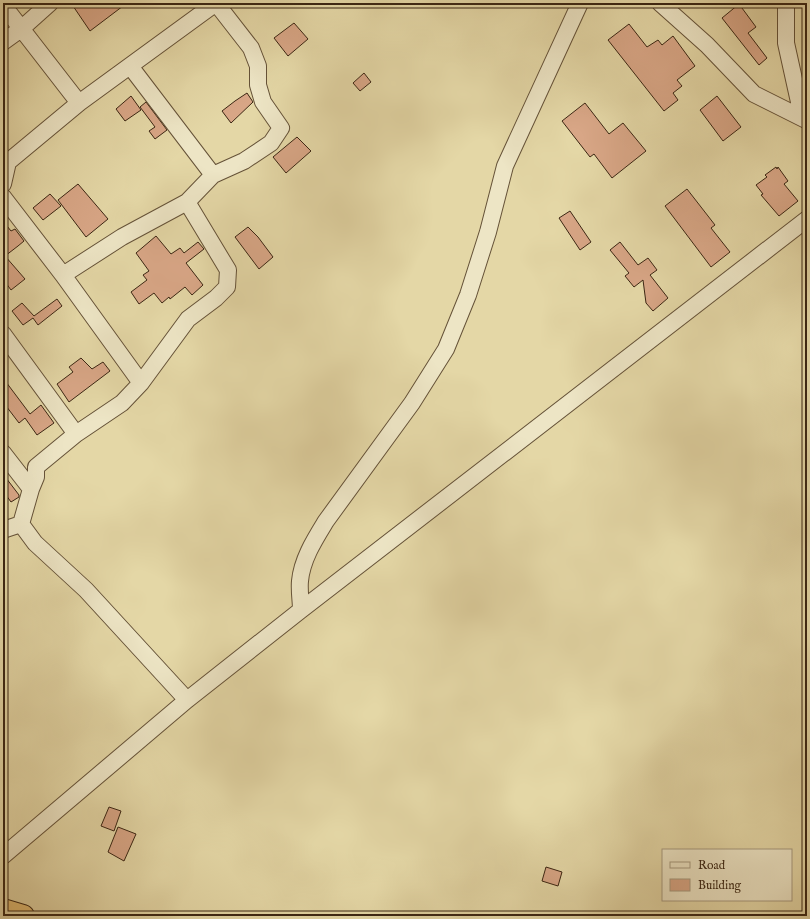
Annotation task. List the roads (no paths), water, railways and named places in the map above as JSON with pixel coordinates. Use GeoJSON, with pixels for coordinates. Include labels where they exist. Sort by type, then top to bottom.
{"type":"FeatureCollection","features":[{"type":"Feature","properties":{"kind":"highway"},"geometry":{"type":"LineString","coordinates":[[3,910],[23,916]]}},
{"type":"Feature","properties":{"kind":"street"},"geometry":{"type":"LineString","coordinates":[[3,42],[21,29],[50,3]]}},
{"type":"Feature","properties":{"kind":"street"},"geometry":{"type":"LineString","coordinates":[[3,184],[6,158],[216,3],[251,48],[258,66],[258,85],[263,102],[281,128],[271,143],[244,162],[213,175],[187,202],[122,237],[63,276]]}},
{"type":"Feature","properties":{"kind":"street"},"geometry":{"type":"LineString","coordinates":[[301,610],[300,581],[305,560],[314,540],[326,521],[412,403],[446,349],[468,295],[488,232],[505,166],[580,3]]}},
{"type":"Feature","properties":{"kind":"street"},"geometry":{"type":"LineString","coordinates":[[660,3],[707,46],[754,94],[807,120]]}},
{"type":"Feature","properties":{"kind":"street"},"geometry":{"type":"LineString","coordinates":[[787,3],[786,43],[803,96],[807,120]]}},
{"type":"Feature","properties":{"kind":"street"},"geometry":{"type":"LineString","coordinates":[[3,5],[79,103]]}},
{"type":"Feature","properties":{"kind":"street"},"geometry":{"type":"LineString","coordinates":[[130,66],[213,175]]}},
{"type":"Feature","properties":{"kind":"street"},"geometry":{"type":"LineString","coordinates":[[3,198],[63,276],[141,383]]}},
{"type":"Feature","properties":{"kind":"street"},"geometry":{"type":"LineString","coordinates":[[21,524],[36,477],[36,467],[76,434],[122,403],[141,383],[188,319],[216,298],[227,286],[228,270],[187,202]]}},
{"type":"Feature","properties":{"kind":"street"},"geometry":{"type":"LineString","coordinates":[[3,856],[187,700],[301,610],[807,219]]}},
{"type":"Feature","properties":{"kind":"street"},"geometry":{"type":"LineString","coordinates":[[3,334],[76,434]]}},
{"type":"Feature","properties":{"kind":"street"},"geometry":{"type":"LineString","coordinates":[[3,453],[31,489]]}},
{"type":"Feature","properties":{"kind":"street"},"geometry":{"type":"LineString","coordinates":[[21,524],[35,543],[86,590],[187,700]]}},
{"type":"Feature","properties":{"kind":"street"},"geometry":{"type":"LineString","coordinates":[[3,530],[21,524]]}}]}
